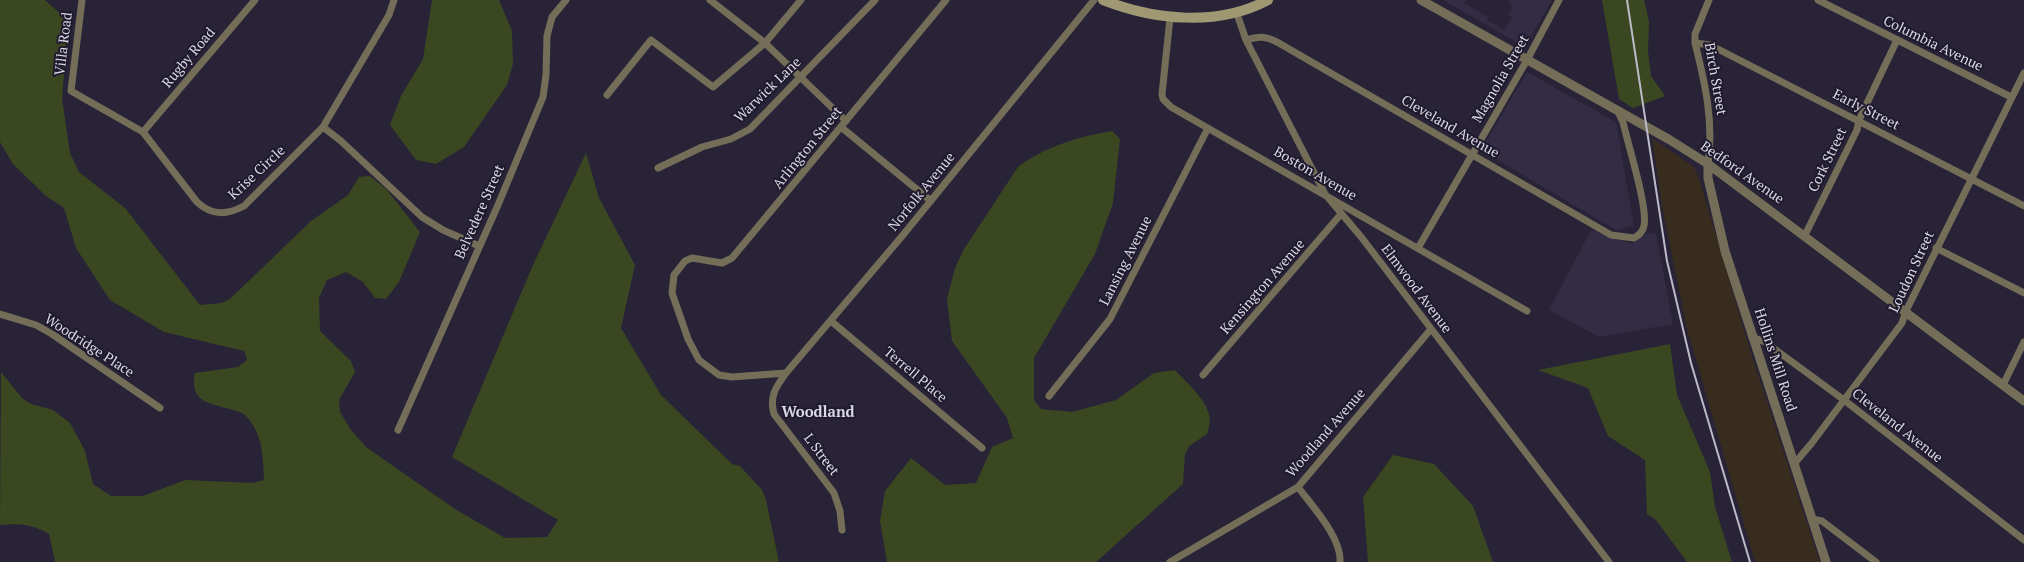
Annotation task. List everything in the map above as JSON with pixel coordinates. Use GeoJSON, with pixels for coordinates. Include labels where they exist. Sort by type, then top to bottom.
{"type":"FeatureCollection","features":[{"type":"Feature","properties":{"kind":"main road"},"geometry":{"type":"LineString","coordinates":[[1103,0],[1129,9],[1170,18],[1202,17],[1236,11],[1268,0]]}},
{"type":"Feature","properties":{"kind":"street","name":"Villa Road"},"geometry":{"type":"LineString","coordinates":[[71,91],[82,0]]}},
{"type":"Feature","properties":{"kind":"street","name":"Rugby Road"},"geometry":{"type":"LineString","coordinates":[[143,132],[255,0]]}},
{"type":"Feature","properties":{"kind":"street","name":"Krise Circle"},"geometry":{"type":"LineString","coordinates":[[71,91],[143,132],[197,202],[206,209],[226,213],[234,211],[244,206],[324,127],[389,15],[394,0]]}},
{"type":"Feature","properties":{"kind":"street","name":"Belvedere Street"},"geometry":{"type":"LineString","coordinates":[[398,430],[478,246],[498,205],[543,97],[546,75],[547,36],[552,18],[566,0]]}},
{"type":"Feature","properties":{"kind":"street"},"geometry":{"type":"LineString","coordinates":[[710,0],[765,43],[844,124],[931,201]]}},
{"type":"Feature","properties":{"kind":"street"},"geometry":{"type":"LineString","coordinates":[[607,95],[651,40],[713,87],[765,43],[802,0]]}},
{"type":"Feature","properties":{"kind":"street","name":"Warwick Lane"},"geometry":{"type":"LineString","coordinates":[[658,168],[702,147],[731,139],[750,129],[875,0]]}},
{"type":"Feature","properties":{"kind":"street","name":"Arlington Street"},"geometry":{"type":"LineString","coordinates":[[786,373],[732,377],[719,375],[699,360],[688,339],[672,293],[674,275],[685,261],[692,258],[722,263],[732,258],[946,0]]}},
{"type":"Feature","properties":{"kind":"street","name":"Norfolk Avenue"},"geometry":{"type":"LineString","coordinates":[[771,400],[773,391],[786,373],[931,201],[1054,52],[1094,0]]}},
{"type":"Feature","properties":{"kind":"street","name":"Bedford Avenue"},"geometry":{"type":"LineString","coordinates":[[1421,0],[1622,115],[1670,140],[1708,164],[2024,401]]}},
{"type":"Feature","properties":{"kind":"street","name":"Magnolia Street"},"geometry":{"type":"LineString","coordinates":[[1418,248],[1527,60],[1559,0]]}},
{"type":"Feature","properties":{"kind":"street","name":"Birch Street"},"geometry":{"type":"LineString","coordinates":[[1708,164],[1710,145],[1708,98],[1695,42],[1695,34],[1709,0]]}},
{"type":"Feature","properties":{"kind":"street","name":"Columbia Avenue"},"geometry":{"type":"LineString","coordinates":[[1818,0],[2011,97]]}},
{"type":"Feature","properties":{"kind":"street","name":"Elmwood Avenue"},"geometry":{"type":"LineString","coordinates":[[1236,11],[1246,40],[1326,194],[1362,238],[1610,562]]}},
{"type":"Feature","properties":{"kind":"street","name":"Boston Avenue"},"geometry":{"type":"LineString","coordinates":[[1170,18],[1162,86],[1163,99],[1171,107],[1326,194],[1527,311]]}},
{"type":"Feature","properties":{"kind":"street","name":"Cleveland Avenue"},"geometry":{"type":"LineString","coordinates":[[1246,40],[1258,36],[1267,37],[1277,42],[1611,234],[1634,238],[1641,233],[1644,225],[1643,203],[1622,115]]}},
{"type":"Feature","properties":{"kind":"street","name":"Cork Street"},"geometry":{"type":"LineString","coordinates":[[1804,235],[1857,130],[1859,120],[1897,40]]}},
{"type":"Feature","properties":{"kind":"street","name":"Early Street"},"geometry":{"type":"LineString","coordinates":[[1695,42],[1710,45],[2024,206]]}},
{"type":"Feature","properties":{"kind":"street","name":"Loudon Street"},"geometry":{"type":"LineString","coordinates":[[1794,464],[1902,323],[1936,248],[2024,73]]}},
{"type":"Feature","properties":{"kind":"street"},"geometry":{"type":"LineString","coordinates":[[324,127],[422,217],[443,230],[478,246]]}},
{"type":"Feature","properties":{"kind":"street","name":"Lansing Avenue"},"geometry":{"type":"LineString","coordinates":[[1049,396],[1110,319],[1208,128]]}},
{"type":"Feature","properties":{"kind":"street","name":"Hollins Mill Road"},"geometry":{"type":"LineString","coordinates":[[1708,164],[1708,178],[1725,251],[1826,562]]}},
{"type":"Feature","properties":{"kind":"street","name":"Kensington Avenue"},"geometry":{"type":"LineString","coordinates":[[1203,375],[1341,214]]}},
{"type":"Feature","properties":{"kind":"street"},"geometry":{"type":"LineString","coordinates":[[1936,248],[2024,293]]}},
{"type":"Feature","properties":{"kind":"street","name":"Woodridge Place"},"geometry":{"type":"LineString","coordinates":[[0,314],[36,325],[52,334],[160,408]]}},
{"type":"Feature","properties":{"kind":"street","name":"Terrell Place"},"geometry":{"type":"LineString","coordinates":[[831,321],[982,448]]}},
{"type":"Feature","properties":{"kind":"street","name":"Woodland Avenue"},"geometry":{"type":"LineString","coordinates":[[1170,562],[1298,487],[1431,329]]}},
{"type":"Feature","properties":{"kind":"street","name":"Cleveland Avenue"},"geometry":{"type":"LineString","coordinates":[[1752,337],[1765,342],[1844,400],[2024,540]]}},
{"type":"Feature","properties":{"kind":"street"},"geometry":{"type":"LineString","coordinates":[[2003,385],[2024,342]]}},
{"type":"Feature","properties":{"kind":"street","name":"L Street"},"geometry":{"type":"LineString","coordinates":[[771,400],[774,414],[834,493],[840,510],[842,530]]}},
{"type":"Feature","properties":{"kind":"street"},"geometry":{"type":"LineString","coordinates":[[1298,487],[1338,543],[1341,554],[1340,562]]}},
{"type":"Feature","properties":{"kind":"street"},"geometry":{"type":"LineString","coordinates":[[1812,519],[1822,521],[1876,562]]}},
{"type":"Feature","properties":{"kind":"shaded area"},"geometry":{"type":"Polygon","coordinates":[[[1443,0],[1466,0],[1464,3],[1488,17],[1487,20],[1504,30],[1512,17],[1508,14],[1513,6],[1507,0],[1552,0],[1525,47],[1443,0]]]}},
{"type":"Feature","properties":{"kind":"shaded area"},"geometry":{"type":"Polygon","coordinates":[[[1527,72],[1616,122],[1634,226],[1616,230],[1481,150],[1527,72]]]}},
{"type":"Feature","properties":{"kind":"shaded area"},"geometry":{"type":"Polygon","coordinates":[[[1652,138],[1694,167],[1700,181],[1750,350],[1820,562],[1755,562],[1687,329],[1662,206],[1652,138]]]}},
{"type":"Feature","properties":{"kind":"shaded area"},"geometry":{"type":"Polygon","coordinates":[[[1591,230],[1632,244],[1647,233],[1656,234],[1673,324],[1599,337],[1549,310],[1591,230]]]}},
{"type":"Feature","properties":{"kind":"green space"},"geometry":{"type":"Polygon","coordinates":[[[0,0],[45,0],[63,16],[68,26],[62,99],[70,153],[79,172],[125,208],[200,305],[222,303],[231,298],[311,221],[348,195],[359,177],[370,176],[387,190],[420,232],[399,282],[386,299],[375,298],[363,282],[346,272],[327,280],[319,298],[320,331],[351,361],[355,372],[339,400],[340,412],[351,430],[366,447],[455,509],[505,538],[547,537],[558,520],[452,457],[533,265],[586,153],[599,198],[635,265],[621,328],[661,395],[732,464],[740,466],[762,490],[766,500],[779,562],[53,562],[55,561],[49,534],[26,525],[0,525],[1,372],[22,398],[31,404],[53,410],[70,423],[85,451],[93,484],[111,496],[143,496],[185,480],[253,483],[264,480],[261,445],[250,421],[244,414],[203,400],[195,390],[195,373],[238,367],[247,360],[244,351],[164,332],[110,300],[76,248],[64,208],[46,196],[13,164],[0,142],[0,0]]]}},
{"type":"Feature","properties":{"kind":"green space"},"geometry":{"type":"Polygon","coordinates":[[[432,0],[499,0],[512,31],[513,64],[507,85],[464,147],[436,164],[416,160],[390,125],[401,96],[423,59],[432,0]]]}},
{"type":"Feature","properties":{"kind":"green space"},"geometry":{"type":"Polygon","coordinates":[[[1602,0],[1644,0],[1649,21],[1648,51],[1651,76],[1665,96],[1633,108],[1619,99],[1602,0]]]}},
{"type":"Feature","properties":{"kind":"green space"},"geometry":{"type":"Polygon","coordinates":[[[1112,131],[1120,139],[1113,203],[1095,254],[1034,358],[1034,400],[1041,409],[1072,412],[1116,400],[1154,373],[1175,370],[1200,397],[1207,409],[1210,420],[1207,434],[1189,446],[1185,455],[1183,484],[1096,562],[887,562],[880,521],[885,491],[911,458],[945,485],[976,483],[992,447],[1013,438],[1007,418],[952,341],[947,299],[955,268],[964,249],[1018,167],[1039,154],[1063,143],[1112,131]]]}},
{"type":"Feature","properties":{"kind":"green space"},"geometry":{"type":"Polygon","coordinates":[[[1670,344],[1677,395],[1710,472],[1715,507],[1732,562],[1687,562],[1656,520],[1647,514],[1645,460],[1608,436],[1588,388],[1538,370],[1670,344]]]}},
{"type":"Feature","properties":{"kind":"green space"},"geometry":{"type":"Polygon","coordinates":[[[1393,455],[1434,464],[1473,506],[1493,562],[1368,562],[1363,497],[1393,455]]]}},
{"type":"Feature","properties":{"kind":"railway"},"geometry":{"type":"LineString","coordinates":[[1627,0],[1667,261],[1691,363],[1750,562]]}},
{"type":"Feature","properties":{"kind":"district","name":"Woodland"},"geometry":{"type":"Point","coordinates":[818,413]}}]}
